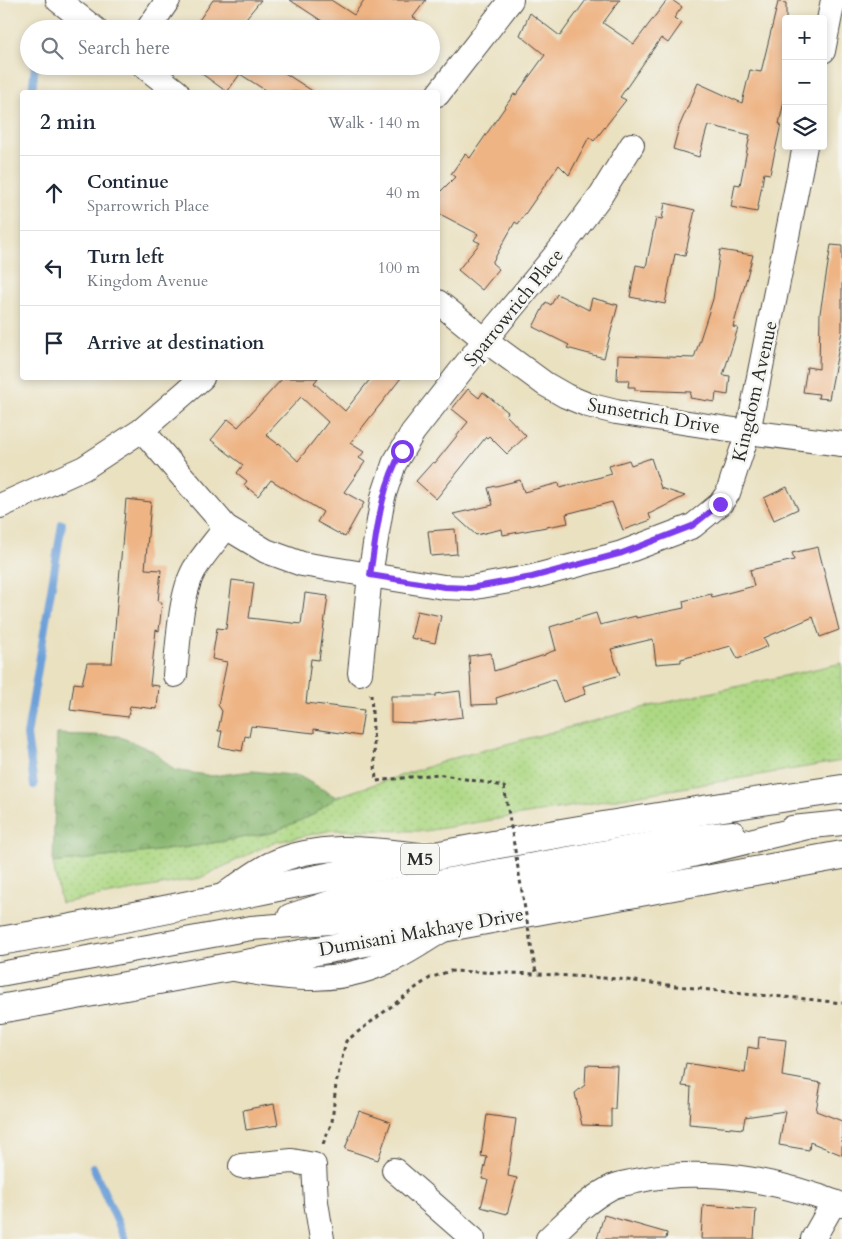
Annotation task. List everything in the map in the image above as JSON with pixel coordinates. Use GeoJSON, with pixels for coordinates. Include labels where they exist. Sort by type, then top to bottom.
{"type":"FeatureCollection","features":[{"type":"Feature","properties":{"kind":"main road","name":"M5"},"geometry":{"type":"LineString","coordinates":[[0,942],[217,901],[432,856],[676,813],[842,789]]}},
{"type":"Feature","properties":{"kind":"main road","name":"Dumisani Makhaye Drive"},"geometry":{"type":"LineString","coordinates":[[0,1009],[842,855]]}},
{"type":"Feature","properties":{"kind":"street"},"geometry":{"type":"LineString","coordinates":[[58,0],[84,20]]}},
{"type":"Feature","properties":{"kind":"street"},"geometry":{"type":"LineString","coordinates":[[154,20],[168,0]]}},
{"type":"Feature","properties":{"kind":"street"},"geometry":{"type":"LineString","coordinates":[[440,91],[511,0]]}},
{"type":"Feature","properties":{"kind":"street"},"geometry":{"type":"LineString","coordinates":[[827,31],[833,0]]}},
{"type":"Feature","properties":{"kind":"street"},"geometry":{"type":"LineString","coordinates":[[155,75],[174,90]]}},
{"type":"Feature","properties":{"kind":"street","name":"Sparrowrich Place"},"geometry":{"type":"LineString","coordinates":[[360,674],[370,575],[384,497],[394,464],[413,432],[485,340],[563,246],[601,194],[632,146]]}},
{"type":"Feature","properties":{"kind":"street","name":"Kingdom Avenue"},"geometry":{"type":"LineString","coordinates":[[142,430],[226,527],[266,551],[302,564],[444,587],[470,588],[532,577],[622,553],[692,526],[720,504],[728,493],[748,432],[804,150]]}},
{"type":"Feature","properties":{"kind":"street","name":"Sunsetrich Drive"},"geometry":{"type":"LineString","coordinates":[[440,304],[485,340],[545,384],[566,396],[588,405],[616,412],[842,444]]}},
{"type":"Feature","properties":{"kind":"street"},"geometry":{"type":"LineString","coordinates":[[0,506],[84,468],[142,430],[200,380]]}},
{"type":"Feature","properties":{"kind":"street"},"geometry":{"type":"LineString","coordinates":[[174,675],[184,602],[191,578],[194,570],[226,527]]}},
{"type":"Feature","properties":{"kind":"street"},"geometry":{"type":"LineString","coordinates":[[0,974],[251,928],[343,921],[614,874],[807,827],[842,823]]}},
{"type":"Feature","properties":{"kind":"street"},"geometry":{"type":"LineString","coordinates":[[242,1166],[292,1161],[314,1165],[316,1202],[322,1239]]}},
{"type":"Feature","properties":{"kind":"street"},"geometry":{"type":"LineString","coordinates":[[394,1170],[474,1239]]}},
{"type":"Feature","properties":{"kind":"street"},"geometry":{"type":"LineString","coordinates":[[548,1239],[582,1206],[612,1187],[652,1178],[690,1174],[726,1176],[786,1187],[838,1203],[813,1239]]}},
{"type":"Feature","properties":{"kind":"path"},"geometry":{"type":"LineString","coordinates":[[360,674],[371,689],[376,781],[438,774],[504,786],[537,974]]}},
{"type":"Feature","properties":{"kind":"path"},"geometry":{"type":"LineString","coordinates":[[314,1165],[332,1122],[336,1084],[346,1041],[418,986],[430,978],[450,971],[618,979],[842,1003]]}},
{"type":"Feature","properties":{"kind":"green space"},"geometry":{"type":"Polygon","coordinates":[[[842,663],[842,761],[426,831],[332,830],[272,843],[200,878],[61,903],[53,863],[183,848],[271,833],[315,814],[336,797],[454,758],[646,707],[842,663]]]}},
{"type":"Feature","properties":{"kind":"green space"},"geometry":{"type":"Polygon","coordinates":[[[57,734],[118,736],[153,751],[174,770],[212,776],[252,771],[299,776],[336,797],[315,814],[271,833],[183,848],[53,863],[57,734]]]}},
{"type":"Feature","properties":{"kind":"building"},"geometry":{"type":"Polygon","coordinates":[[[213,0],[261,0],[244,20],[199,20],[213,0]]]}},
{"type":"Feature","properties":{"kind":"building"},"geometry":{"type":"Polygon","coordinates":[[[290,0],[331,0],[354,15],[364,0],[426,0],[413,17],[417,20],[320,20],[290,0]]]}},
{"type":"Feature","properties":{"kind":"building"},"geometry":{"type":"Polygon","coordinates":[[[586,0],[620,0],[603,23],[634,44],[667,0],[672,0],[682,7],[674,18],[682,23],[668,43],[661,38],[620,97],[626,100],[594,141],[589,137],[569,175],[559,165],[518,224],[515,222],[492,263],[499,269],[482,290],[458,270],[480,243],[474,240],[478,234],[440,214],[440,192],[455,177],[451,174],[465,154],[470,158],[514,94],[516,95],[545,55],[520,35],[530,13],[560,36],[586,0]]]}},
{"type":"Feature","properties":{"kind":"building"},"geometry":{"type":"Polygon","coordinates":[[[778,2],[786,3],[786,15],[782,15],[782,110],[779,124],[781,124],[770,174],[764,173],[757,212],[731,207],[735,184],[740,185],[750,135],[708,125],[699,157],[673,149],[679,127],[698,83],[742,103],[750,70],[761,72],[778,2]]]}},
{"type":"Feature","properties":{"kind":"building"},"geometry":{"type":"Polygon","coordinates":[[[203,75],[239,75],[228,90],[224,90],[203,75]]]}},
{"type":"Feature","properties":{"kind":"building"},"geometry":{"type":"Polygon","coordinates":[[[242,75],[288,75],[311,90],[265,90],[242,75]]]}},
{"type":"Feature","properties":{"kind":"building"},"geometry":{"type":"Polygon","coordinates":[[[665,203],[695,210],[685,256],[675,254],[665,304],[630,297],[636,265],[646,267],[656,218],[662,219],[665,203]]]}},
{"type":"Feature","properties":{"kind":"building"},"geometry":{"type":"Polygon","coordinates":[[[831,245],[842,246],[842,331],[829,399],[818,398],[819,394],[803,392],[807,367],[819,369],[820,313],[831,245]]]}},
{"type":"Feature","properties":{"kind":"building"},"geometry":{"type":"Polygon","coordinates":[[[720,250],[753,255],[733,327],[738,328],[723,375],[730,376],[728,395],[716,393],[715,402],[690,398],[691,392],[635,390],[635,387],[628,387],[629,380],[617,380],[618,355],[694,358],[713,299],[720,250]]]}},
{"type":"Feature","properties":{"kind":"building"},"geometry":{"type":"Polygon","coordinates":[[[557,294],[589,310],[592,298],[618,305],[604,358],[567,348],[569,345],[533,327],[546,302],[551,305],[557,294]]]}},
{"type":"Feature","properties":{"kind":"building"},"geometry":{"type":"Polygon","coordinates":[[[281,380],[316,380],[314,383],[345,411],[369,380],[399,380],[350,443],[364,452],[359,458],[365,462],[344,492],[364,503],[345,537],[317,522],[323,512],[271,480],[258,496],[244,485],[247,481],[237,473],[243,465],[211,440],[228,419],[238,427],[281,380]],[[301,397],[266,435],[279,443],[298,461],[328,422],[301,397]]]}},
{"type":"Feature","properties":{"kind":"building"},"geometry":{"type":"Polygon","coordinates":[[[468,389],[479,398],[483,392],[508,412],[506,415],[526,436],[507,454],[489,436],[486,437],[436,499],[416,481],[433,462],[435,463],[468,422],[452,409],[468,389]]]}},
{"type":"Feature","properties":{"kind":"building"},"geometry":{"type":"Polygon","coordinates":[[[651,458],[661,488],[685,496],[649,514],[651,520],[623,530],[612,502],[566,514],[568,523],[503,535],[502,529],[476,535],[453,514],[493,505],[488,488],[520,480],[524,492],[559,483],[560,488],[612,474],[609,466],[629,460],[631,465],[651,458]]]}},
{"type":"Feature","properties":{"kind":"building"},"geometry":{"type":"Polygon","coordinates":[[[787,487],[798,509],[774,520],[764,498],[787,487]]]}},
{"type":"Feature","properties":{"kind":"building"},"geometry":{"type":"Polygon","coordinates":[[[126,499],[151,502],[145,569],[161,570],[158,602],[162,602],[159,631],[156,630],[150,685],[159,686],[157,709],[130,706],[128,717],[70,710],[74,683],[82,684],[87,663],[112,663],[126,499]]]}},
{"type":"Feature","properties":{"kind":"building"},"geometry":{"type":"Polygon","coordinates":[[[455,529],[457,554],[431,556],[428,531],[455,529]]]}},
{"type":"Feature","properties":{"kind":"building"},"geometry":{"type":"Polygon","coordinates":[[[818,547],[839,630],[820,637],[813,617],[764,638],[768,646],[738,659],[731,646],[681,659],[681,662],[656,664],[653,639],[611,649],[620,675],[583,686],[586,694],[563,702],[554,679],[496,698],[497,704],[472,705],[469,656],[491,653],[494,671],[556,650],[550,627],[596,613],[600,625],[636,616],[636,618],[684,608],[683,601],[711,594],[712,597],[754,586],[750,570],[794,560],[792,553],[818,547]]]}},
{"type":"Feature","properties":{"kind":"building"},"geometry":{"type":"Polygon","coordinates":[[[232,580],[254,583],[249,618],[301,624],[305,593],[328,596],[319,660],[311,659],[306,703],[364,710],[360,736],[314,729],[314,733],[251,726],[249,737],[245,736],[242,751],[219,747],[222,731],[218,731],[222,711],[218,705],[227,662],[212,659],[217,628],[226,629],[232,580]]]}},
{"type":"Feature","properties":{"kind":"building"},"geometry":{"type":"Polygon","coordinates":[[[417,611],[441,616],[435,643],[411,638],[417,611]]]}},
{"type":"Feature","properties":{"kind":"building"},"geometry":{"type":"Polygon","coordinates":[[[460,691],[463,717],[415,723],[391,722],[391,696],[436,696],[436,694],[460,691]]]}},
{"type":"Feature","properties":{"kind":"building"},"geometry":{"type":"Polygon","coordinates":[[[759,1037],[786,1040],[782,1076],[821,1083],[816,1111],[842,1121],[842,1155],[810,1142],[809,1150],[779,1145],[785,1111],[745,1117],[743,1129],[689,1124],[691,1087],[682,1086],[686,1063],[745,1073],[748,1047],[758,1049],[759,1037]]]}},
{"type":"Feature","properties":{"kind":"building"},"geometry":{"type":"Polygon","coordinates":[[[586,1065],[617,1066],[615,1109],[611,1109],[611,1126],[582,1125],[575,1093],[585,1085],[586,1065]]]}},
{"type":"Feature","properties":{"kind":"building"},"geometry":{"type":"Polygon","coordinates":[[[274,1104],[278,1125],[246,1130],[243,1110],[274,1104]]]}},
{"type":"Feature","properties":{"kind":"building"},"geometry":{"type":"Polygon","coordinates":[[[359,1111],[391,1122],[378,1160],[345,1149],[359,1111]]]}},
{"type":"Feature","properties":{"kind":"building"},"geometry":{"type":"Polygon","coordinates":[[[487,1115],[516,1119],[508,1176],[517,1178],[507,1214],[481,1207],[488,1180],[482,1179],[487,1157],[481,1156],[487,1115]]]}},
{"type":"Feature","properties":{"kind":"building"},"geometry":{"type":"Polygon","coordinates":[[[703,1205],[756,1209],[754,1239],[701,1239],[703,1205]]]}},
{"type":"Feature","properties":{"kind":"building"},"geometry":{"type":"Polygon","coordinates":[[[604,1215],[667,1233],[666,1239],[597,1239],[604,1215]]]}},
{"type":"Feature","properties":{"kind":"waterway"},"geometry":{"type":"LineString","coordinates":[[32,90],[34,75]]}},
{"type":"Feature","properties":{"kind":"waterway"},"geometry":{"type":"LineString","coordinates":[[34,785],[27,735],[62,524]]}},
{"type":"Feature","properties":{"kind":"waterway"},"geometry":{"type":"LineString","coordinates":[[93,1167],[125,1239]]}},
{"type":"Feature","properties":{"kind":"route"},"geometry":{"type":"LineString","coordinates":[[402,451],[394,464],[384,497],[370,575],[444,587],[470,588],[532,577],[622,553],[692,526],[720,504]]}}]}
